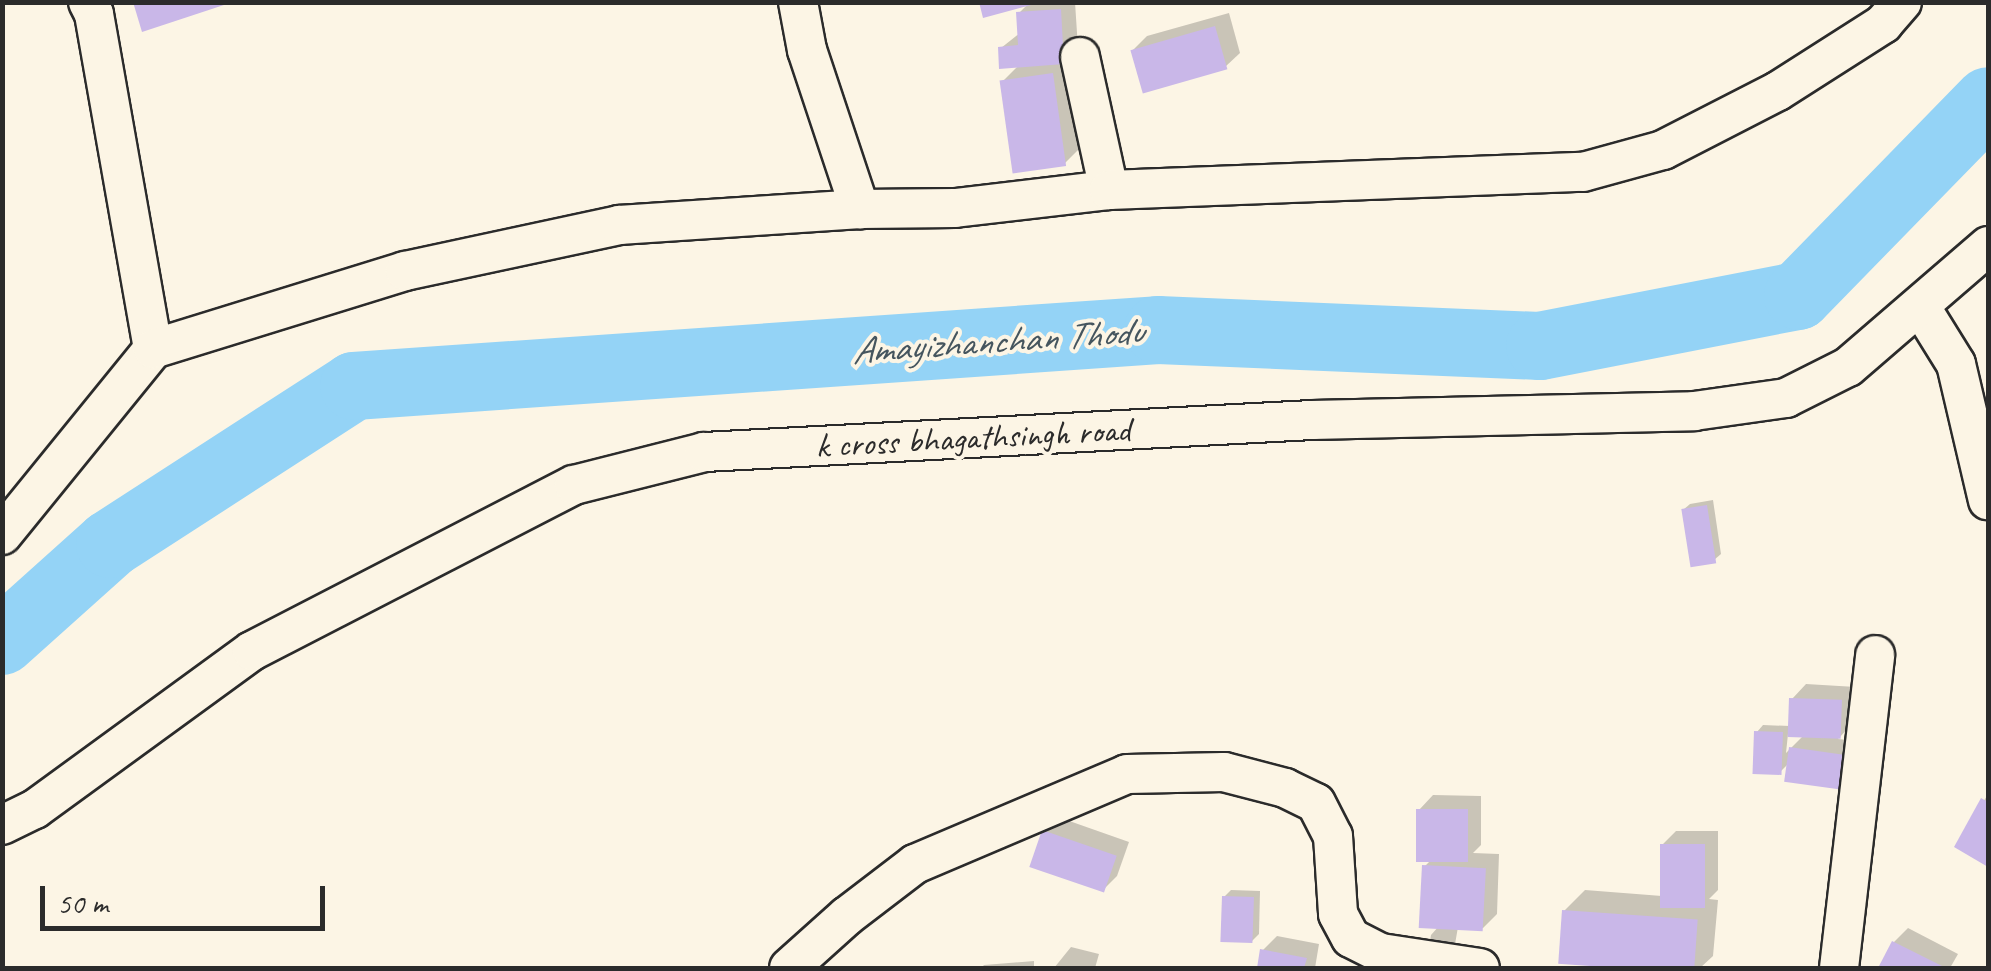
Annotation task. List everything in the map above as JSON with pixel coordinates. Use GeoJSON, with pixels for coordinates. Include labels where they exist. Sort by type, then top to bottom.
{"type":"FeatureCollection","features":[{"type":"Feature","properties":{"kind":"street"},"geometry":{"type":"LineString","coordinates":[[88,2],[97,33],[153,349]]}},
{"type":"Feature","properties":{"kind":"street"},"geometry":{"type":"LineString","coordinates":[[798,2],[807,50],[860,210]]}},
{"type":"Feature","properties":{"kind":"street"},"geometry":{"type":"LineString","coordinates":[[2,535],[153,349],[405,270],[618,225],[955,208],[1109,190],[1583,172],[1663,150],[1778,91],[1883,24],[1902,2]]}},
{"type":"Feature","properties":{"kind":"street"},"geometry":{"type":"LineString","coordinates":[[1080,57],[1109,190]]}},
{"type":"Feature","properties":{"kind":"street","name":"k cross bhagathsingh road"},"geometry":{"type":"LineString","coordinates":[[2,825],[34,809],[252,651],[574,486],[704,452],[1312,420],[1694,412],[1786,398],[1848,367],[1988,246]]}},
{"type":"Feature","properties":{"kind":"street"},"geometry":{"type":"LineString","coordinates":[[1920,306],[1956,364],[1988,500]]}},
{"type":"Feature","properties":{"kind":"street"},"geometry":{"type":"LineString","coordinates":[[1839,968],[1875,655]]}},
{"type":"Feature","properties":{"kind":"street"},"geometry":{"type":"LineString","coordinates":[[789,968],[915,864],[1127,774],[1224,772],[1285,788],[1316,804],[1333,836],[1338,914],[1351,938],[1395,962],[1480,968]]}},
{"type":"Feature","properties":{"kind":"building"},"geometry":{"type":"Polygon","coordinates":[[[133,2],[230,2],[230,3],[142,32],[133,2]]]}},
{"type":"Feature","properties":{"kind":"building"},"geometry":{"type":"Polygon","coordinates":[[[979,2],[1035,2],[1035,4],[983,18],[979,2]]]}},
{"type":"Feature","properties":{"kind":"building"},"geometry":{"type":"Polygon","coordinates":[[[1061,9],[1064,64],[999,69],[998,47],[1018,45],[1016,12],[1061,9]]]}},
{"type":"Feature","properties":{"kind":"building"},"geometry":{"type":"Polygon","coordinates":[[[1215,26],[1227,69],[1143,94],[1130,50],[1215,26]]]}},
{"type":"Feature","properties":{"kind":"building"},"geometry":{"type":"Polygon","coordinates":[[[1053,73],[1066,166],[1013,174],[1000,81],[1053,73]]]}},
{"type":"Feature","properties":{"kind":"building"},"geometry":{"type":"Polygon","coordinates":[[[1707,505],[1716,563],[1691,567],[1681,509],[1707,505]]]}},
{"type":"Feature","properties":{"kind":"building"},"geometry":{"type":"Polygon","coordinates":[[[1789,698],[1842,700],[1841,739],[1788,737],[1789,698]]]}},
{"type":"Feature","properties":{"kind":"building"},"geometry":{"type":"Polygon","coordinates":[[[1754,731],[1783,732],[1781,775],[1752,774],[1754,731]]]}},
{"type":"Feature","properties":{"kind":"building"},"geometry":{"type":"Polygon","coordinates":[[[1789,747],[1845,755],[1841,790],[1784,782],[1789,747]]]}},
{"type":"Feature","properties":{"kind":"building"},"geometry":{"type":"Polygon","coordinates":[[[1981,798],[1988,802],[1988,867],[1954,847],[1981,798]]]}},
{"type":"Feature","properties":{"kind":"building"},"geometry":{"type":"Polygon","coordinates":[[[1416,809],[1468,809],[1468,862],[1416,862],[1416,809]]]}},
{"type":"Feature","properties":{"kind":"building"},"geometry":{"type":"Polygon","coordinates":[[[1042,830],[1117,856],[1104,893],[1029,867],[1042,830]]]}},
{"type":"Feature","properties":{"kind":"building"},"geometry":{"type":"Polygon","coordinates":[[[1660,844],[1705,844],[1705,908],[1660,908],[1660,844]]]}},
{"type":"Feature","properties":{"kind":"building"},"geometry":{"type":"Polygon","coordinates":[[[1422,865],[1486,868],[1483,931],[1419,928],[1422,865]]]}},
{"type":"Feature","properties":{"kind":"building"},"geometry":{"type":"Polygon","coordinates":[[[1222,896],[1254,897],[1252,943],[1220,942],[1222,896]]]}},
{"type":"Feature","properties":{"kind":"building"},"geometry":{"type":"Polygon","coordinates":[[[1562,910],[1698,919],[1694,968],[1558,964],[1562,910]]]}},
{"type":"Feature","properties":{"kind":"building"},"geometry":{"type":"Polygon","coordinates":[[[1892,941],[1946,968],[1878,968],[1892,941]]]}},
{"type":"Feature","properties":{"kind":"building"},"geometry":{"type":"Polygon","coordinates":[[[1260,949],[1307,958],[1304,968],[1257,968],[1260,949]]]}},
{"type":"Feature","properties":{"kind":"waterway","name":"Amayizhanchan Thodu"},"geometry":{"type":"LineString","coordinates":[[2,641],[110,544],[354,386],[1158,330],[1540,346],[1798,296],[1988,101]]}}]}
